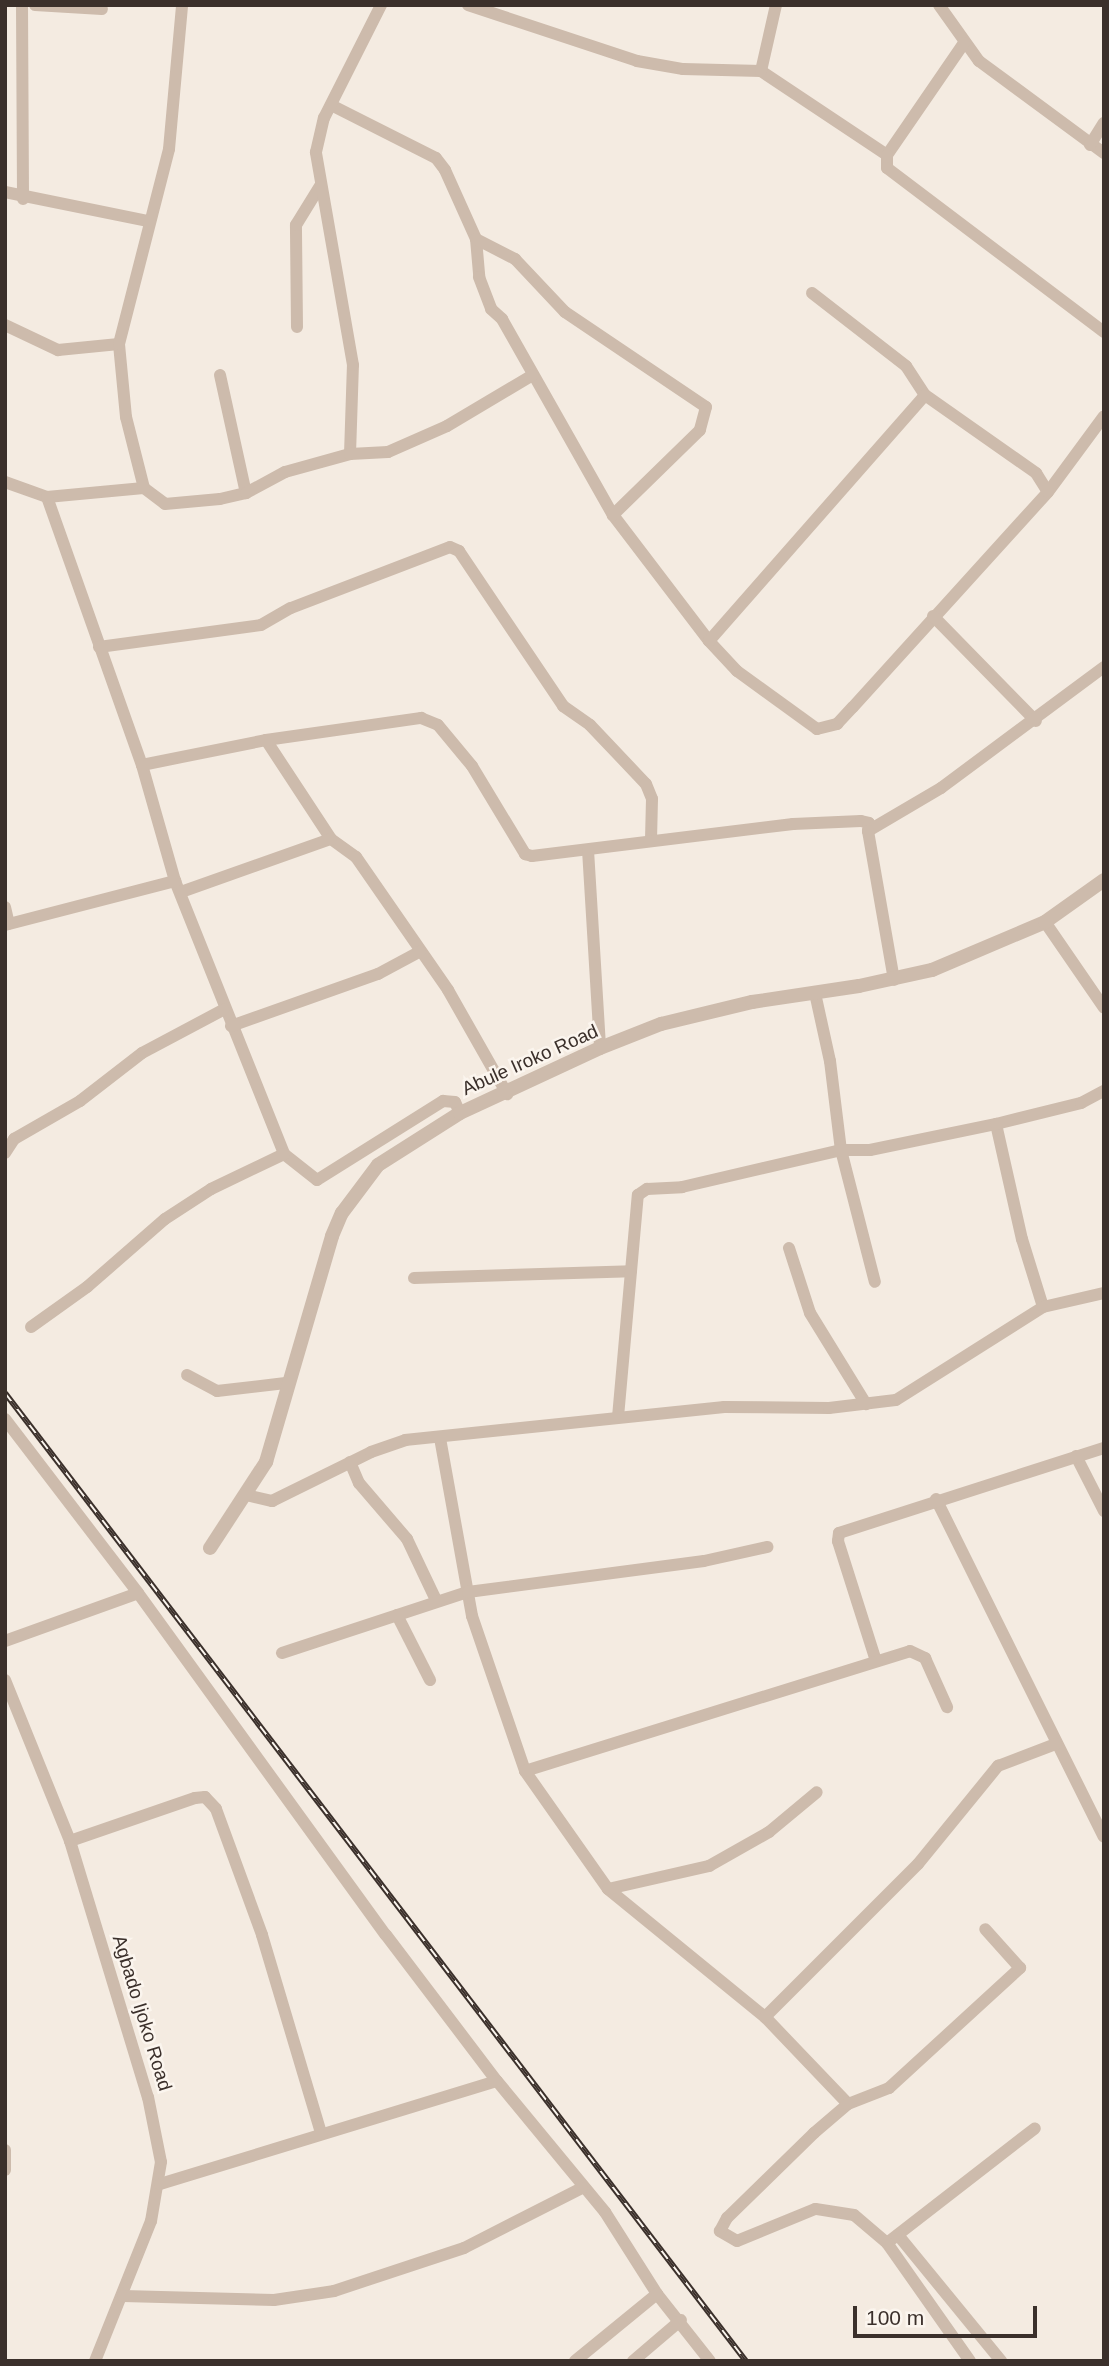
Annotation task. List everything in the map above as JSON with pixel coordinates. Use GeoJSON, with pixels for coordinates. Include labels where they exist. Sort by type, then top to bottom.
{"type":"FeatureCollection","features":[{"type":"Feature","properties":{"kind":"street"},"geometry":{"type":"LineString","coordinates":[[22,5],[23,199]]}},
{"type":"Feature","properties":{"kind":"street"},"geometry":{"type":"LineString","coordinates":[[35,5],[103,9]]}},
{"type":"Feature","properties":{"kind":"street"},"geometry":{"type":"LineString","coordinates":[[183,5],[169,149],[147,221],[119,344],[126,417],[144,488],[165,503],[246,493],[285,472],[350,454],[388,452],[410,443],[533,375]]}},
{"type":"Feature","properties":{"kind":"street"},"geometry":{"type":"LineString","coordinates":[[350,454],[353,365],[337,259],[320,186],[316,152],[324,118],[333,106],[381,5]]}},
{"type":"Feature","properties":{"kind":"street"},"geometry":{"type":"LineString","coordinates":[[468,5],[637,61],[684,69],[761,71],[887,155]]}},
{"type":"Feature","properties":{"kind":"street"},"geometry":{"type":"LineString","coordinates":[[761,71],[776,5]]}},
{"type":"Feature","properties":{"kind":"street"},"geometry":{"type":"LineString","coordinates":[[939,5],[979,61],[1104,153]]}},
{"type":"Feature","properties":{"kind":"street"},"geometry":{"type":"LineString","coordinates":[[964,43],[887,155],[887,168],[1104,332]]}},
{"type":"Feature","properties":{"kind":"street"},"geometry":{"type":"LineString","coordinates":[[333,106],[436,158],[454,186],[476,239],[479,277],[491,309],[502,319],[613,514],[709,641],[737,671],[817,729],[837,724],[1048,492],[1104,415]]}},
{"type":"Feature","properties":{"kind":"street"},"geometry":{"type":"LineString","coordinates":[[1090,145],[1104,123]]}},
{"type":"Feature","properties":{"kind":"street"},"geometry":{"type":"LineString","coordinates":[[297,327],[296,225],[320,186]]}},
{"type":"Feature","properties":{"kind":"street"},"geometry":{"type":"LineString","coordinates":[[5,192],[23,199],[147,221]]}},
{"type":"Feature","properties":{"kind":"street"},"geometry":{"type":"LineString","coordinates":[[476,239],[515,259],[565,312],[706,407],[706,418],[700,430],[613,514]]}},
{"type":"Feature","properties":{"kind":"street"},"geometry":{"type":"LineString","coordinates":[[812,293],[906,366],[925,395],[1036,473],[1048,492]]}},
{"type":"Feature","properties":{"kind":"street"},"geometry":{"type":"LineString","coordinates":[[5,325],[58,350],[119,344]]}},
{"type":"Feature","properties":{"kind":"street"},"geometry":{"type":"LineString","coordinates":[[220,375],[246,493]]}},
{"type":"Feature","properties":{"kind":"street"},"geometry":{"type":"LineString","coordinates":[[709,641],[925,395]]}},
{"type":"Feature","properties":{"kind":"street"},"geometry":{"type":"LineString","coordinates":[[5,482],[47,497],[144,488]]}},
{"type":"Feature","properties":{"kind":"street"},"geometry":{"type":"LineString","coordinates":[[47,497],[142,765],[178,886],[223,1010],[284,1154],[317,1180],[415,1114],[443,1101],[455,1102],[460,1113]]}},
{"type":"Feature","properties":{"kind":"street"},"geometry":{"type":"LineString","coordinates":[[99,647],[261,625],[291,608],[450,547],[459,551],[563,706],[590,725],[646,784],[652,799],[651,839]]}},
{"type":"Feature","properties":{"kind":"street"},"geometry":{"type":"LineString","coordinates":[[933,616],[1036,720]]}},
{"type":"Feature","properties":{"kind":"street"},"geometry":{"type":"LineString","coordinates":[[868,831],[1036,720],[1104,667]]}},
{"type":"Feature","properties":{"kind":"street"},"geometry":{"type":"LineString","coordinates":[[142,765],[267,740],[431,719],[472,765],[526,854],[588,850],[651,839],[846,821],[869,823],[868,831],[894,980]]}},
{"type":"Feature","properties":{"kind":"street"},"geometry":{"type":"LineString","coordinates":[[267,740],[331,839],[356,858],[448,990],[507,1094]]}},
{"type":"Feature","properties":{"kind":"street"},"geometry":{"type":"LineString","coordinates":[[5,907],[7,925],[178,886],[331,839]]}},
{"type":"Feature","properties":{"kind":"street"},"geometry":{"type":"LineString","coordinates":[[588,850],[600,1048]]}},
{"type":"Feature","properties":{"kind":"street","name":"Abule Iroko Road"},"geometry":{"type":"LineString","coordinates":[[211,1548],[246,1495],[278,1429],[286,1383],[342,1213],[378,1165],[460,1113],[507,1094],[600,1048],[682,1018],[752,1002],[894,980],[971,956],[1045,922],[1104,880]]}},
{"type":"Feature","properties":{"kind":"street"},"geometry":{"type":"LineString","coordinates":[[1045,922],[1104,1009]]}},
{"type":"Feature","properties":{"kind":"street"},"geometry":{"type":"LineString","coordinates":[[231,1026],[379,974],[419,952]]}},
{"type":"Feature","properties":{"kind":"street"},"geometry":{"type":"LineString","coordinates":[[815,993],[831,1061],[841,1150],[875,1282]]}},
{"type":"Feature","properties":{"kind":"street"},"geometry":{"type":"LineString","coordinates":[[5,1153],[10,1136],[80,1101],[142,1053],[223,1010]]}},
{"type":"Feature","properties":{"kind":"street"},"geometry":{"type":"LineString","coordinates":[[618,1416],[635,1203],[647,1189],[682,1187],[841,1150],[870,1150],[996,1124],[1081,1103],[1104,1091]]}},
{"type":"Feature","properties":{"kind":"street"},"geometry":{"type":"LineString","coordinates":[[996,1124],[1022,1239],[1043,1307]]}},
{"type":"Feature","properties":{"kind":"street"},"geometry":{"type":"LineString","coordinates":[[32,1327],[87,1287],[165,1219],[211,1189],[284,1154]]}},
{"type":"Feature","properties":{"kind":"street"},"geometry":{"type":"LineString","coordinates":[[789,1248],[810,1313],[866,1404]]}},
{"type":"Feature","properties":{"kind":"street"},"geometry":{"type":"LineString","coordinates":[[414,1278],[631,1271]]}},
{"type":"Feature","properties":{"kind":"street"},"geometry":{"type":"LineString","coordinates":[[246,1495],[272,1501],[350,1462],[405,1440],[618,1416],[724,1408],[866,1404],[895,1400],[923,1385],[1043,1307],[1104,1293]]}},
{"type":"Feature","properties":{"kind":"street"},"geometry":{"type":"LineString","coordinates":[[187,1375],[217,1391],[286,1383]]}},
{"type":"Feature","properties":{"kind":"street"},"geometry":{"type":"LineString","coordinates":[[5,1419],[138,1593],[497,2081],[634,2251],[657,2294],[681,2320],[710,2361]]}},
{"type":"Feature","properties":{"kind":"street"},"geometry":{"type":"LineString","coordinates":[[440,1438],[468,1592],[484,1659],[525,1771],[608,1889],[765,2017],[848,2104]]}},
{"type":"Feature","properties":{"kind":"street"},"geometry":{"type":"LineString","coordinates":[[876,1661],[838,1541],[839,1533],[936,1499],[1104,1448]]}},
{"type":"Feature","properties":{"kind":"street"},"geometry":{"type":"LineString","coordinates":[[1076,1456],[1104,1511]]}},
{"type":"Feature","properties":{"kind":"street"},"geometry":{"type":"LineString","coordinates":[[350,1462],[359,1483],[407,1539],[436,1600]]}},
{"type":"Feature","properties":{"kind":"street"},"geometry":{"type":"LineString","coordinates":[[936,1499],[1104,1837]]}},
{"type":"Feature","properties":{"kind":"street"},"geometry":{"type":"LineString","coordinates":[[282,1653],[436,1600],[468,1592],[704,1561],[767,1547]]}},
{"type":"Feature","properties":{"kind":"street"},"geometry":{"type":"LineString","coordinates":[[5,1641],[138,1593]]}},
{"type":"Feature","properties":{"kind":"street"},"geometry":{"type":"LineString","coordinates":[[397,1615],[430,1679]]}},
{"type":"Feature","properties":{"kind":"street"},"geometry":{"type":"LineString","coordinates":[[525,1771],[876,1661],[918,1651],[947,1707]]}},
{"type":"Feature","properties":{"kind":"street","name":"Agbado Ijoko Road"},"geometry":{"type":"LineString","coordinates":[[7,1687],[70,1841],[148,2097],[161,2162],[160,2184],[122,2296],[95,2361]]}},
{"type":"Feature","properties":{"kind":"street"},"geometry":{"type":"LineString","coordinates":[[765,2017],[918,1864],[998,1766],[1056,1744]]}},
{"type":"Feature","properties":{"kind":"street"},"geometry":{"type":"LineString","coordinates":[[608,1889],[709,1866],[769,1832],[817,1792]]}},
{"type":"Feature","properties":{"kind":"street"},"geometry":{"type":"LineString","coordinates":[[70,1841],[195,1798],[205,1797],[216,1810],[262,1935],[321,2133]]}},
{"type":"Feature","properties":{"kind":"street"},"geometry":{"type":"LineString","coordinates":[[970,2361],[887,2243],[854,2215],[815,2208],[737,2241],[720,2231],[727,2218],[848,2104],[889,2088],[1020,1968],[985,1929]]}},
{"type":"Feature","properties":{"kind":"street"},"geometry":{"type":"LineString","coordinates":[[160,2184],[497,2081]]}},
{"type":"Feature","properties":{"kind":"street"},"geometry":{"type":"LineString","coordinates":[[887,2243],[1035,2128]]}},
{"type":"Feature","properties":{"kind":"street"},"geometry":{"type":"LineString","coordinates":[[5,2150],[5,2170]]}},
{"type":"Feature","properties":{"kind":"street"},"geometry":{"type":"LineString","coordinates":[[122,2296],[274,2300],[334,2291],[464,2248],[582,2188]]}},
{"type":"Feature","properties":{"kind":"street"},"geometry":{"type":"LineString","coordinates":[[898,2235],[1001,2361]]}},
{"type":"Feature","properties":{"kind":"street"},"geometry":{"type":"LineString","coordinates":[[575,2361],[657,2294]]}},
{"type":"Feature","properties":{"kind":"street"},"geometry":{"type":"LineString","coordinates":[[633,2361],[681,2320]]}},
{"type":"Feature","properties":{"kind":"railway"},"geometry":{"type":"LineString","coordinates":[[5,1393],[746,2361]]}}]}
